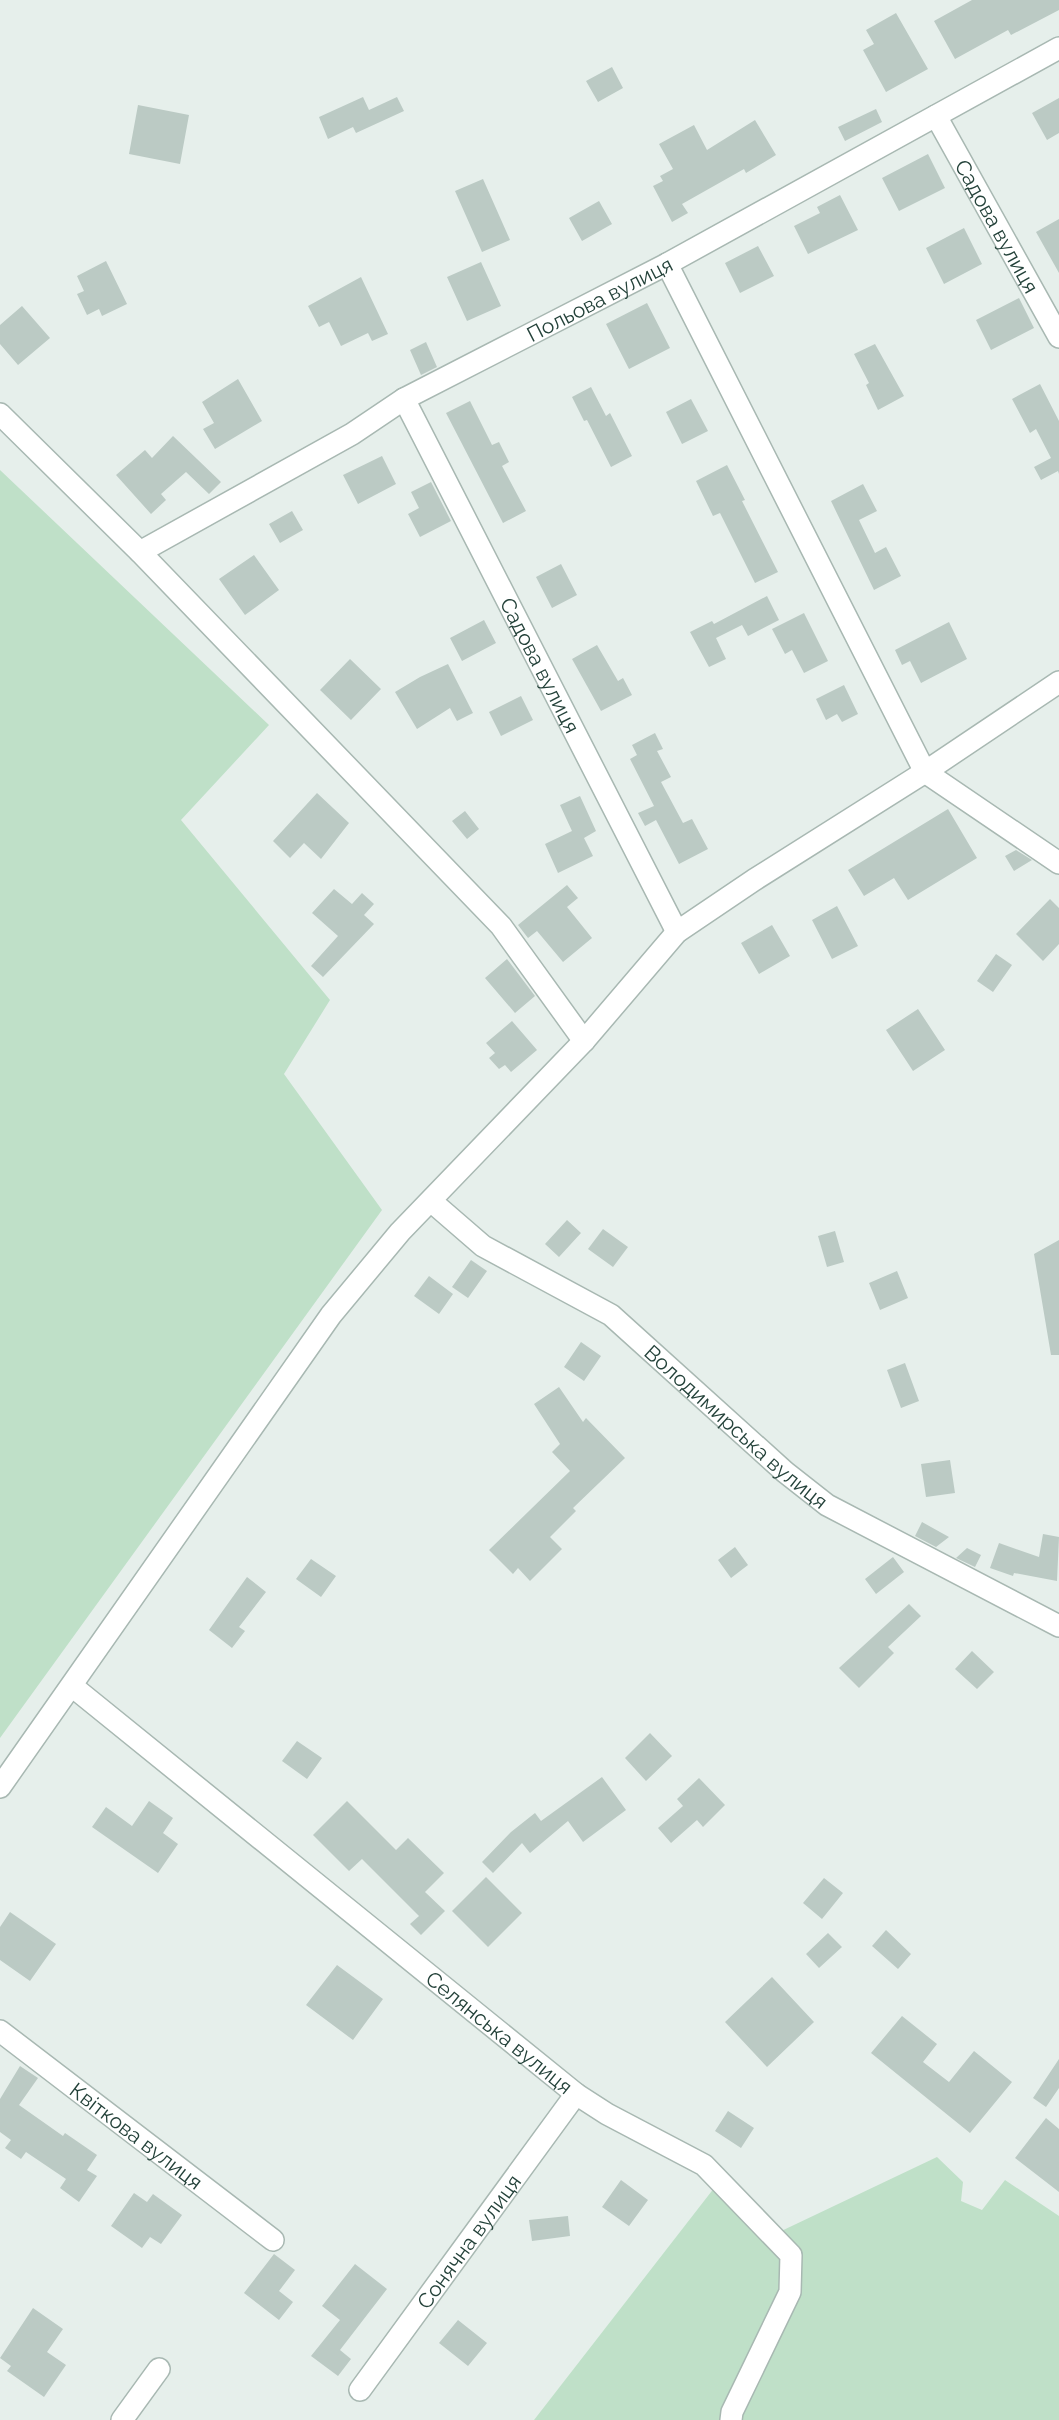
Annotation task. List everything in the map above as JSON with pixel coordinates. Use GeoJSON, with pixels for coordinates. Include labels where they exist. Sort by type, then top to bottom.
{"type":"FeatureCollection","features":[{"type":"Feature","properties":{"kind":"street","name":"Польова вулиця"},"geometry":{"type":"LineString","coordinates":[[140,552],[352,434],[404,399],[667,264],[1059,48]]}},
{"type":"Feature","properties":{"kind":"street","name":"Садова вулиця"},"geometry":{"type":"LineString","coordinates":[[936,116],[1059,337]]}},
{"type":"Feature","properties":{"kind":"street"},"geometry":{"type":"LineString","coordinates":[[667,264],[925,772],[1059,863]]}},
{"type":"Feature","properties":{"kind":"street","name":"Садова вулиця"},"geometry":{"type":"LineString","coordinates":[[404,399],[677,932]]}},
{"type":"Feature","properties":{"kind":"street"},"geometry":{"type":"LineString","coordinates":[[0,414],[140,552],[501,926],[584,1041]]}},
{"type":"Feature","properties":{"kind":"street"},"geometry":{"type":"LineString","coordinates":[[0,1787],[331,1315],[400,1232],[584,1041],[677,932],[1059,682]]}},
{"type":"Feature","properties":{"kind":"street","name":"Володимирська вулиця"},"geometry":{"type":"LineString","coordinates":[[431,1201],[483,1245],[611,1315],[765,1455],[827,1505],[1059,1626]]}},
{"type":"Feature","properties":{"kind":"street","name":"Селянська вулиця"},"geometry":{"type":"LineString","coordinates":[[72,1686],[576,2094],[704,2165],[791,2255],[790,2292],[732,2412],[731,2420]]}},
{"type":"Feature","properties":{"kind":"street","name":"Квіткова вулиця"},"geometry":{"type":"LineString","coordinates":[[0,2031],[273,2240]]}},
{"type":"Feature","properties":{"kind":"street","name":"Сонячна вулиця"},"geometry":{"type":"LineString","coordinates":[[360,2390],[576,2094]]}},
{"type":"Feature","properties":{"kind":"street"},"geometry":{"type":"LineString","coordinates":[[122,2420],[159,2369]]}},
{"type":"Feature","properties":{"kind":"green space"},"geometry":{"type":"Polygon","coordinates":[[[0,470],[269,725],[181,820],[330,1000],[284,1074],[382,1210],[0,1738],[0,470]]]}},
{"type":"Feature","properties":{"kind":"green space"},"geometry":{"type":"Polygon","coordinates":[[[937,2157],[963,2182],[961,2201],[982,2210],[1005,2180],[1059,2216],[1059,2420],[534,2420],[718,2183],[775,2234],[937,2157]]]}},
{"type":"Feature","properties":{"kind":"building"},"geometry":{"type":"Polygon","coordinates":[[[972,0],[1059,0],[1059,10],[1011,35],[1008,30],[955,59],[934,21],[972,0]]]}},
{"type":"Feature","properties":{"kind":"building"},"geometry":{"type":"Polygon","coordinates":[[[896,13],[928,69],[886,92],[863,50],[874,44],[866,30],[896,13]]]}},
{"type":"Feature","properties":{"kind":"building"},"geometry":{"type":"Polygon","coordinates":[[[612,67],[623,88],[598,102],[586,81],[612,67]]]}},
{"type":"Feature","properties":{"kind":"building"},"geometry":{"type":"Polygon","coordinates":[[[363,97],[369,110],[397,97],[404,111],[356,133],[353,127],[328,139],[319,117],[363,97]]]}},
{"type":"Feature","properties":{"kind":"building"},"geometry":{"type":"Polygon","coordinates":[[[1059,98],[1059,133],[1047,140],[1032,113],[1059,98]]]}},
{"type":"Feature","properties":{"kind":"building"},"geometry":{"type":"Polygon","coordinates":[[[138,105],[189,115],[180,164],[129,154],[138,105]]]}},
{"type":"Feature","properties":{"kind":"building"},"geometry":{"type":"Polygon","coordinates":[[[876,109],[882,122],[845,141],[838,127],[876,109]]]}},
{"type":"Feature","properties":{"kind":"building"},"geometry":{"type":"Polygon","coordinates":[[[755,120],[776,155],[746,173],[744,169],[682,204],[688,213],[672,222],[653,186],[663,181],[660,176],[673,169],[659,144],[694,125],[707,150],[755,120]]]}},
{"type":"Feature","properties":{"kind":"building"},"geometry":{"type":"Polygon","coordinates":[[[928,154],[945,188],[899,211],[882,178],[928,154]]]}},
{"type":"Feature","properties":{"kind":"building"},"geometry":{"type":"Polygon","coordinates":[[[483,179],[510,240],[482,252],[455,191],[483,179]]]}},
{"type":"Feature","properties":{"kind":"building"},"geometry":{"type":"Polygon","coordinates":[[[840,195],[858,230],[808,254],[794,226],[820,213],[817,207],[840,195]]]}},
{"type":"Feature","properties":{"kind":"building"},"geometry":{"type":"Polygon","coordinates":[[[599,201],[612,224],[582,241],[569,218],[599,201]]]}},
{"type":"Feature","properties":{"kind":"building"},"geometry":{"type":"Polygon","coordinates":[[[1059,219],[1059,273],[1036,232],[1059,219]]]}},
{"type":"Feature","properties":{"kind":"building"},"geometry":{"type":"Polygon","coordinates":[[[964,228],[982,264],[944,284],[926,248],[964,228]]]}},
{"type":"Feature","properties":{"kind":"building"},"geometry":{"type":"Polygon","coordinates":[[[758,246],[774,276],[740,293],[725,263],[758,246]]]}},
{"type":"Feature","properties":{"kind":"building"},"geometry":{"type":"Polygon","coordinates":[[[106,261],[127,304],[102,316],[99,309],[87,315],[77,294],[84,291],[77,276],[106,261]]]}},
{"type":"Feature","properties":{"kind":"building"},"geometry":{"type":"Polygon","coordinates":[[[481,262],[501,306],[467,321],[447,277],[481,262]]]}},
{"type":"Feature","properties":{"kind":"building"},"geometry":{"type":"Polygon","coordinates":[[[361,277],[388,334],[372,341],[368,333],[341,346],[329,322],[319,327],[308,306],[361,277]]]}},
{"type":"Feature","properties":{"kind":"building"},"geometry":{"type":"Polygon","coordinates":[[[1019,298],[1034,328],[991,350],[976,320],[1019,298]]]}},
{"type":"Feature","properties":{"kind":"building"},"geometry":{"type":"Polygon","coordinates":[[[647,303],[670,348],[629,369],[606,324],[647,303]]]}},
{"type":"Feature","properties":{"kind":"building"},"geometry":{"type":"Polygon","coordinates":[[[22,306],[50,338],[18,365],[0,344],[0,325],[22,306]]]}},
{"type":"Feature","properties":{"kind":"building"},"geometry":{"type":"Polygon","coordinates":[[[426,342],[437,367],[421,375],[410,350],[426,342]]]}},
{"type":"Feature","properties":{"kind":"building"},"geometry":{"type":"Polygon","coordinates":[[[875,344],[904,396],[878,410],[866,385],[869,383],[854,354],[875,344]]]}},
{"type":"Feature","properties":{"kind":"building"},"geometry":{"type":"Polygon","coordinates":[[[238,379],[262,421],[215,449],[203,429],[214,423],[202,402],[238,379]]]}},
{"type":"Feature","properties":{"kind":"building"},"geometry":{"type":"Polygon","coordinates":[[[1040,384],[1059,421],[1059,474],[1058,471],[1041,480],[1034,467],[1051,458],[1036,429],[1030,433],[1012,399],[1040,384]]]}},
{"type":"Feature","properties":{"kind":"building"},"geometry":{"type":"Polygon","coordinates":[[[591,387],[606,416],[610,413],[632,456],[611,467],[572,397],[591,387]]]}},
{"type":"Feature","properties":{"kind":"building"},"geometry":{"type":"Polygon","coordinates":[[[691,399],[708,431],[682,444],[666,412],[691,399]]]}},
{"type":"Feature","properties":{"kind":"building"},"geometry":{"type":"Polygon","coordinates":[[[470,401],[492,445],[499,442],[509,462],[502,466],[526,511],[503,523],[446,413],[470,401]]]}},
{"type":"Feature","properties":{"kind":"building"},"geometry":{"type":"Polygon","coordinates":[[[173,436],[221,482],[209,494],[186,472],[161,494],[166,500],[151,514],[116,475],[145,450],[152,458],[173,436]]]}},
{"type":"Feature","properties":{"kind":"building"},"geometry":{"type":"Polygon","coordinates":[[[382,456],[396,484],[358,504],[343,475],[382,456]]]}},
{"type":"Feature","properties":{"kind":"building"},"geometry":{"type":"Polygon","coordinates":[[[727,465],[778,572],[755,583],[720,513],[713,516],[696,481],[727,465]]]}},
{"type":"Feature","properties":{"kind":"building"},"geometry":{"type":"Polygon","coordinates":[[[431,482],[451,521],[420,537],[408,514],[419,508],[411,492],[431,482]]]}},
{"type":"Feature","properties":{"kind":"building"},"geometry":{"type":"Polygon","coordinates":[[[863,484],[877,511],[859,520],[875,553],[886,547],[901,576],[874,590],[831,501],[863,484]]]}},
{"type":"Feature","properties":{"kind":"building"},"geometry":{"type":"Polygon","coordinates":[[[292,511],[303,530],[280,543],[269,524],[292,511]]]}},
{"type":"Feature","properties":{"kind":"building"},"geometry":{"type":"Polygon","coordinates":[[[254,555],[279,590],[245,615],[219,579],[254,555]]]}},
{"type":"Feature","properties":{"kind":"building"},"geometry":{"type":"Polygon","coordinates":[[[561,564],[577,595],[552,608],[536,577],[561,564]]]}},
{"type":"Feature","properties":{"kind":"building"},"geometry":{"type":"Polygon","coordinates":[[[767,596],[779,620],[748,636],[742,625],[716,638],[726,659],[709,667],[690,632],[712,621],[714,624],[767,596]]]}},
{"type":"Feature","properties":{"kind":"building"},"geometry":{"type":"Polygon","coordinates":[[[804,613],[828,661],[804,673],[792,650],[785,654],[772,629],[804,613]]]}},
{"type":"Feature","properties":{"kind":"building"},"geometry":{"type":"Polygon","coordinates":[[[484,620],[496,643],[462,661],[450,638],[484,620]]]}},
{"type":"Feature","properties":{"kind":"building"},"geometry":{"type":"Polygon","coordinates":[[[949,622],[967,659],[921,683],[910,661],[902,665],[895,650],[949,622]]]}},
{"type":"Feature","properties":{"kind":"building"},"geometry":{"type":"Polygon","coordinates":[[[597,645],[618,681],[623,678],[632,695],[601,711],[572,659],[597,645]]]}},
{"type":"Feature","properties":{"kind":"building"},"geometry":{"type":"Polygon","coordinates":[[[350,659],[381,689],[351,720],[320,690],[350,659]]]}},
{"type":"Feature","properties":{"kind":"building"},"geometry":{"type":"Polygon","coordinates":[[[448,664],[473,713],[457,721],[450,708],[417,729],[395,692],[448,664]]]}},
{"type":"Feature","properties":{"kind":"building"},"geometry":{"type":"Polygon","coordinates":[[[844,685],[858,714],[842,722],[837,714],[826,720],[816,699],[844,685]]]}},
{"type":"Feature","properties":{"kind":"building"},"geometry":{"type":"Polygon","coordinates":[[[521,696],[533,720],[501,736],[489,712],[521,696]]]}},
{"type":"Feature","properties":{"kind":"building"},"geometry":{"type":"Polygon","coordinates":[[[655,733],[663,749],[657,751],[671,777],[661,782],[683,823],[692,819],[708,849],[679,864],[656,820],[645,826],[638,813],[654,806],[630,759],[637,755],[632,745],[655,733]]]}},
{"type":"Feature","properties":{"kind":"building"},"geometry":{"type":"Polygon","coordinates":[[[317,793],[349,823],[321,859],[304,843],[290,858],[273,841],[317,793]]]}},
{"type":"Feature","properties":{"kind":"building"},"geometry":{"type":"Polygon","coordinates":[[[580,796],[596,831],[584,838],[593,856],[558,873],[545,844],[572,831],[560,805],[580,796]]]}},
{"type":"Feature","properties":{"kind":"building"},"geometry":{"type":"Polygon","coordinates":[[[948,809],[977,858],[908,900],[894,878],[864,896],[848,870],[948,809]]]}},
{"type":"Feature","properties":{"kind":"building"},"geometry":{"type":"Polygon","coordinates":[[[465,811],[479,829],[467,839],[452,821],[465,811]]]}},
{"type":"Feature","properties":{"kind":"building"},"geometry":{"type":"Polygon","coordinates":[[[1016,850],[1032,860],[1014,871],[1005,856],[1016,850]]]}},
{"type":"Feature","properties":{"kind":"building"},"geometry":{"type":"Polygon","coordinates":[[[567,885],[578,898],[567,907],[592,938],[563,962],[537,931],[528,938],[518,925],[567,885]]]}},
{"type":"Feature","properties":{"kind":"building"},"geometry":{"type":"Polygon","coordinates":[[[334,889],[352,904],[362,893],[374,904],[364,915],[374,924],[323,977],[311,966],[338,936],[312,913],[334,889]]]}},
{"type":"Feature","properties":{"kind":"building"},"geometry":{"type":"Polygon","coordinates":[[[1050,899],[1059,908],[1059,944],[1043,961],[1016,934],[1050,899]]]}},
{"type":"Feature","properties":{"kind":"building"},"geometry":{"type":"Polygon","coordinates":[[[837,906],[858,946],[832,959],[812,920],[837,906]]]}},
{"type":"Feature","properties":{"kind":"building"},"geometry":{"type":"Polygon","coordinates":[[[772,925],[790,956],[759,974],[741,943],[772,925]]]}},
{"type":"Feature","properties":{"kind":"building"},"geometry":{"type":"Polygon","coordinates":[[[996,954],[1012,965],[993,992],[977,981],[996,954]]]}},
{"type":"Feature","properties":{"kind":"building"},"geometry":{"type":"Polygon","coordinates":[[[507,959],[535,996],[515,1013],[485,978],[507,959]]]}},
{"type":"Feature","properties":{"kind":"building"},"geometry":{"type":"Polygon","coordinates":[[[918,1009],[945,1050],[913,1071],[886,1030],[918,1009]]]}},
{"type":"Feature","properties":{"kind":"building"},"geometry":{"type":"Polygon","coordinates":[[[512,1021],[537,1050],[511,1072],[505,1065],[499,1069],[489,1058],[495,1053],[486,1043],[512,1021]]]}},
{"type":"Feature","properties":{"kind":"building"},"geometry":{"type":"Polygon","coordinates":[[[567,1220],[581,1233],[559,1257],[545,1244],[567,1220]]]}},
{"type":"Feature","properties":{"kind":"building"},"geometry":{"type":"Polygon","coordinates":[[[603,1229],[628,1247],[613,1267],[588,1249],[603,1229]]]}},
{"type":"Feature","properties":{"kind":"building"},"geometry":{"type":"Polygon","coordinates":[[[835,1231],[844,1262],[827,1267],[818,1236],[835,1231]]]}},
{"type":"Feature","properties":{"kind":"building"},"geometry":{"type":"Polygon","coordinates":[[[1059,1240],[1059,1355],[1051,1355],[1034,1254],[1059,1240]]]}},
{"type":"Feature","properties":{"kind":"building"},"geometry":{"type":"Polygon","coordinates":[[[471,1260],[487,1271],[468,1298],[452,1287],[471,1260]]]}},
{"type":"Feature","properties":{"kind":"building"},"geometry":{"type":"Polygon","coordinates":[[[897,1271],[908,1298],[880,1310],[869,1283],[897,1271]]]}},
{"type":"Feature","properties":{"kind":"building"},"geometry":{"type":"Polygon","coordinates":[[[429,1276],[453,1294],[439,1314],[414,1296],[429,1276]]]}},
{"type":"Feature","properties":{"kind":"building"},"geometry":{"type":"Polygon","coordinates":[[[581,1342],[601,1356],[584,1381],[564,1367],[581,1342]]]}},
{"type":"Feature","properties":{"kind":"building"},"geometry":{"type":"Polygon","coordinates":[[[905,1363],[919,1401],[901,1408],[887,1370],[905,1363]]]}},
{"type":"Feature","properties":{"kind":"building"},"geometry":{"type":"Polygon","coordinates":[[[559,1387],[583,1422],[586,1418],[625,1458],[573,1508],[576,1511],[550,1537],[562,1549],[530,1581],[518,1568],[513,1574],[489,1550],[570,1471],[552,1452],[560,1444],[534,1404],[559,1387]]]}},
{"type":"Feature","properties":{"kind":"building"},"geometry":{"type":"Polygon","coordinates":[[[950,1460],[955,1493],[926,1497],[921,1464],[950,1460]]]}},
{"type":"Feature","properties":{"kind":"building"},"geometry":{"type":"Polygon","coordinates":[[[922,1522],[949,1537],[936,1547],[915,1536],[922,1522]]]}},
{"type":"Feature","properties":{"kind":"building"},"geometry":{"type":"Polygon","coordinates":[[[1043,1534],[1059,1537],[1057,1581],[1014,1573],[1013,1576],[990,1568],[999,1543],[1039,1557],[1043,1534]]]}},
{"type":"Feature","properties":{"kind":"building"},"geometry":{"type":"Polygon","coordinates":[[[735,1547],[748,1565],[731,1578],[718,1560],[735,1547]]]}},
{"type":"Feature","properties":{"kind":"building"},"geometry":{"type":"Polygon","coordinates":[[[967,1548],[981,1555],[975,1567],[956,1558],[967,1548]]]}},
{"type":"Feature","properties":{"kind":"building"},"geometry":{"type":"Polygon","coordinates":[[[893,1557],[904,1572],[876,1594],[865,1579],[893,1557]]]}},
{"type":"Feature","properties":{"kind":"building"},"geometry":{"type":"Polygon","coordinates":[[[311,1559],[336,1576],[321,1597],[296,1579],[311,1559]]]}},
{"type":"Feature","properties":{"kind":"building"},"geometry":{"type":"Polygon","coordinates":[[[247,1577],[266,1592],[239,1627],[245,1631],[232,1648],[209,1630],[247,1577]]]}},
{"type":"Feature","properties":{"kind":"building"},"geometry":{"type":"Polygon","coordinates":[[[909,1604],[921,1616],[888,1647],[894,1653],[859,1688],[839,1668],[909,1604]]]}},
{"type":"Feature","properties":{"kind":"building"},"geometry":{"type":"Polygon","coordinates":[[[972,1651],[994,1672],[977,1689],[955,1669],[972,1651]]]}},
{"type":"Feature","properties":{"kind":"building"},"geometry":{"type":"Polygon","coordinates":[[[650,1733],[672,1756],[646,1781],[625,1758],[650,1733]]]}},
{"type":"Feature","properties":{"kind":"building"},"geometry":{"type":"Polygon","coordinates":[[[297,1741],[322,1758],[307,1779],[282,1761],[297,1741]]]}},
{"type":"Feature","properties":{"kind":"building"},"geometry":{"type":"Polygon","coordinates":[[[602,1777],[626,1810],[583,1842],[568,1821],[530,1853],[522,1843],[493,1873],[482,1862],[511,1832],[535,1813],[541,1821],[602,1777]]]}},
{"type":"Feature","properties":{"kind":"building"},"geometry":{"type":"Polygon","coordinates":[[[699,1778],[725,1805],[703,1827],[697,1820],[671,1843],[658,1828],[683,1806],[677,1799],[699,1778]]]}},
{"type":"Feature","properties":{"kind":"building"},"geometry":{"type":"Polygon","coordinates":[[[149,1801],[173,1818],[163,1833],[178,1844],[158,1873],[92,1827],[106,1807],[132,1826],[149,1801]]]}},
{"type":"Feature","properties":{"kind":"building"},"geometry":{"type":"Polygon","coordinates":[[[347,1801],[396,1850],[408,1838],[444,1873],[425,1892],[445,1911],[421,1935],[410,1924],[419,1916],[362,1859],[349,1871],[313,1835],[347,1801]]]}},
{"type":"Feature","properties":{"kind":"building"},"geometry":{"type":"Polygon","coordinates":[[[486,1877],[522,1913],[488,1947],[452,1911],[486,1877]]]}},
{"type":"Feature","properties":{"kind":"building"},"geometry":{"type":"Polygon","coordinates":[[[824,1878],[843,1893],[822,1919],[803,1903],[824,1878]]]}},
{"type":"Feature","properties":{"kind":"building"},"geometry":{"type":"Polygon","coordinates":[[[10,1912],[56,1944],[30,1981],[0,1960],[0,1927],[10,1912]]]}},
{"type":"Feature","properties":{"kind":"building"},"geometry":{"type":"Polygon","coordinates":[[[886,1930],[911,1954],[898,1969],[872,1946],[886,1930]]]}},
{"type":"Feature","properties":{"kind":"building"},"geometry":{"type":"Polygon","coordinates":[[[828,1933],[842,1947],[819,1968],[806,1954],[828,1933]]]}},
{"type":"Feature","properties":{"kind":"building"},"geometry":{"type":"Polygon","coordinates":[[[337,1965],[383,1999],[353,2040],[306,2005],[337,1965]]]}},
{"type":"Feature","properties":{"kind":"building"},"geometry":{"type":"Polygon","coordinates":[[[772,1977],[814,2022],[767,2067],[725,2022],[772,1977]]]}},
{"type":"Feature","properties":{"kind":"building"},"geometry":{"type":"Polygon","coordinates":[[[902,2016],[937,2044],[923,2062],[949,2082],[974,2051],[1012,2082],[970,2133],[871,2053],[902,2016]]]}},
{"type":"Feature","properties":{"kind":"building"},"geometry":{"type":"Polygon","coordinates":[[[1059,2059],[1059,2088],[1046,2107],[1033,2098],[1059,2059]]]}},
{"type":"Feature","properties":{"kind":"building"},"geometry":{"type":"Polygon","coordinates":[[[20,2066],[38,2078],[19,2105],[63,2136],[65,2133],[97,2155],[87,2170],[97,2176],[79,2202],[60,2188],[66,2179],[26,2152],[21,2159],[5,2148],[11,2140],[0,2132],[0,2099],[20,2066]]]}},
{"type":"Feature","properties":{"kind":"building"},"geometry":{"type":"Polygon","coordinates":[[[728,2111],[754,2128],[741,2148],[715,2131],[728,2111]]]}},
{"type":"Feature","properties":{"kind":"building"},"geometry":{"type":"Polygon","coordinates":[[[1046,2118],[1059,2129],[1059,2192],[1015,2158],[1046,2118]]]}},
{"type":"Feature","properties":{"kind":"building"},"geometry":{"type":"Polygon","coordinates":[[[621,2180],[648,2200],[629,2226],[602,2207],[621,2180]]]}},
{"type":"Feature","properties":{"kind":"building"},"geometry":{"type":"Polygon","coordinates":[[[134,2193],[147,2202],[153,2194],[182,2215],[161,2244],[150,2237],[142,2248],[111,2226],[134,2193]]]}},
{"type":"Feature","properties":{"kind":"building"},"geometry":{"type":"Polygon","coordinates":[[[568,2216],[570,2236],[532,2241],[529,2220],[568,2216]]]}},
{"type":"Feature","properties":{"kind":"building"},"geometry":{"type":"Polygon","coordinates":[[[274,2254],[295,2270],[279,2291],[293,2302],[279,2320],[244,2293],[274,2254]]]}},
{"type":"Feature","properties":{"kind":"building"},"geometry":{"type":"Polygon","coordinates":[[[355,2264],[387,2289],[340,2350],[351,2359],[338,2376],[311,2356],[340,2320],[322,2306],[355,2264]]]}},
{"type":"Feature","properties":{"kind":"building"},"geometry":{"type":"Polygon","coordinates":[[[33,2308],[63,2329],[47,2352],[66,2365],[44,2397],[7,2371],[11,2366],[0,2358],[33,2308]]]}},
{"type":"Feature","properties":{"kind":"building"},"geometry":{"type":"Polygon","coordinates":[[[458,2320],[487,2343],[468,2366],[439,2343],[458,2320]]]}}]}
